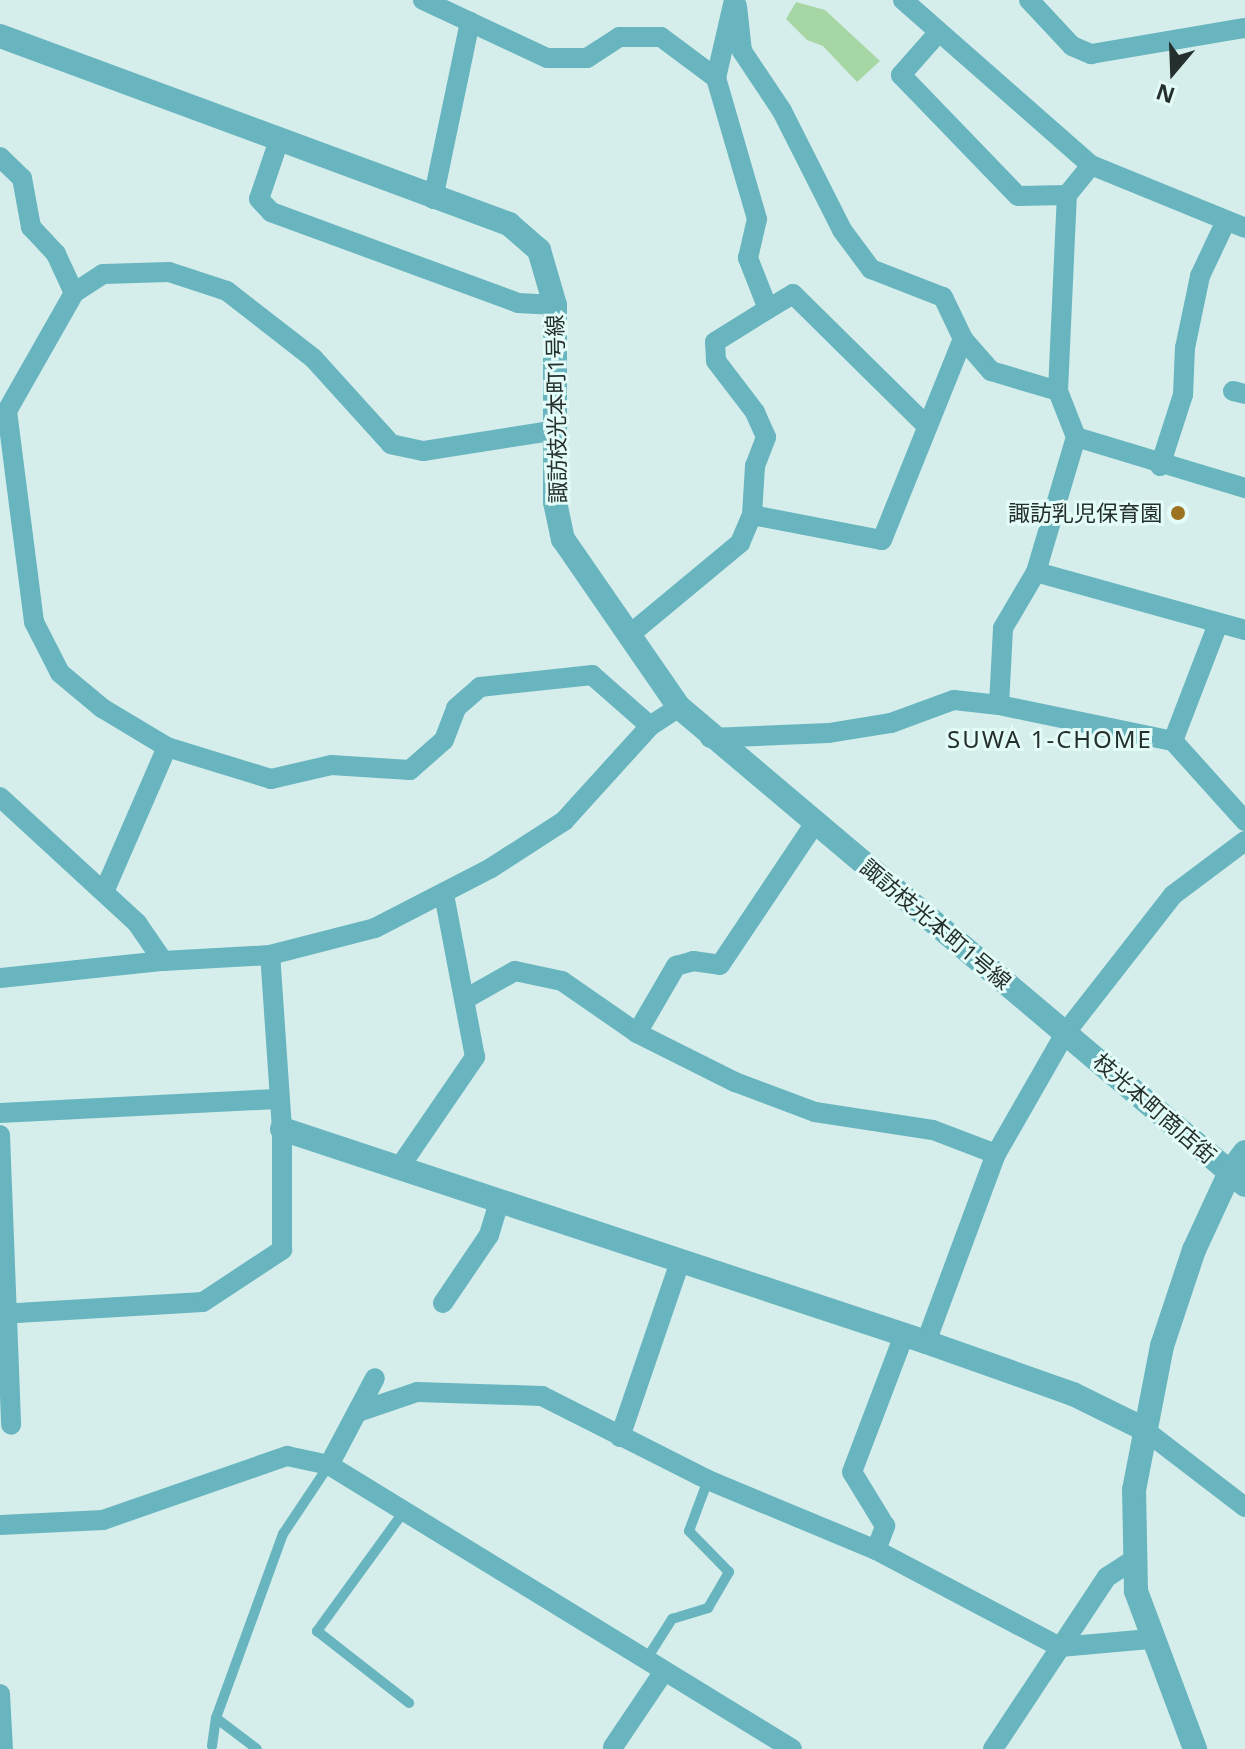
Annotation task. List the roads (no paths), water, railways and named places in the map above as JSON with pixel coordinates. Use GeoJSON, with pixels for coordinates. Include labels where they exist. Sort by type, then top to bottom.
{"type":"FeatureCollection","features":[{"type":"Feature","properties":{"kind":"street"},"geometry":{"type":"LineString","coordinates":[[423,0],[547,58],[587,58],[619,37],[661,37],[716,78]]}},
{"type":"Feature","properties":{"kind":"street"},"geometry":{"type":"LineString","coordinates":[[735,0],[716,78],[757,219],[748,258],[768,309]]}},
{"type":"Feature","properties":{"kind":"street"},"geometry":{"type":"LineString","coordinates":[[735,0],[742,51],[782,111],[842,230],[871,269],[943,297],[963,339],[991,371],[1058,391]]}},
{"type":"Feature","properties":{"kind":"street"},"geometry":{"type":"LineString","coordinates":[[903,0],[1091,165],[1235,224],[1200,276],[1185,348],[1183,395],[1160,466]]}},
{"type":"Feature","properties":{"kind":"street"},"geometry":{"type":"LineString","coordinates":[[1029,0],[1072,46],[1091,54],[1245,28]]}},
{"type":"Feature","properties":{"kind":"street"},"geometry":{"type":"LineString","coordinates":[[433,199],[470,22]]}},
{"type":"Feature","properties":{"kind":"street"},"geometry":{"type":"LineString","coordinates":[[938,33],[901,75],[1018,196],[1067,195]]}},
{"type":"Feature","properties":{"kind":"street","name":"諏訪枝光本町1号線"},"geometry":{"type":"LineString","coordinates":[[0,36],[433,199],[509,224],[539,250],[555,305],[555,502],[563,539],[628,636],[679,707],[710,738],[1066,1032]]}},
{"type":"Feature","properties":{"kind":"street"},"geometry":{"type":"LineString","coordinates":[[279,140],[259,199],[271,212],[518,303],[555,305]]}},
{"type":"Feature","properties":{"kind":"street"},"geometry":{"type":"LineString","coordinates":[[0,157],[22,178],[31,227],[56,254],[74,293]]}},
{"type":"Feature","properties":{"kind":"street"},"geometry":{"type":"LineString","coordinates":[[999,705],[1003,628],[1036,572],[1076,437],[1058,391],[1067,195],[1091,165]]}},
{"type":"Feature","properties":{"kind":"street"},"geometry":{"type":"LineString","coordinates":[[557,430],[423,451],[391,444],[313,358],[227,291],[169,272],[103,274],[74,293],[4,412],[34,622],[60,673],[102,708],[167,747],[271,779],[331,765],[410,770],[444,740],[456,708],[479,683],[592,675],[650,726]]}},
{"type":"Feature","properties":{"kind":"street"},"geometry":{"type":"LineString","coordinates":[[628,636],[740,543],[752,515],[755,466],[766,437],[755,412],[716,361],[715,342],[793,294],[925,424]]}},
{"type":"Feature","properties":{"kind":"street"},"geometry":{"type":"LineString","coordinates":[[752,515],[882,540],[925,424],[963,339]]}},
{"type":"Feature","properties":{"kind":"street"},"geometry":{"type":"LineString","coordinates":[[1076,437],[1160,466],[1245,488]]}},
{"type":"Feature","properties":{"kind":"street"},"geometry":{"type":"LineString","coordinates":[[1036,572],[1245,630]]}},
{"type":"Feature","properties":{"kind":"street"},"geometry":{"type":"LineString","coordinates":[[1173,741],[1218,624]]}},
{"type":"Feature","properties":{"kind":"street"},"geometry":{"type":"LineString","coordinates":[[710,738],[829,733],[891,723],[954,700],[999,705],[1173,741],[1245,821]]}},
{"type":"Feature","properties":{"kind":"street"},"geometry":{"type":"LineString","coordinates":[[0,978],[163,961],[270,955],[375,928],[444,895],[564,821],[650,726],[679,707]]}},
{"type":"Feature","properties":{"kind":"street"},"geometry":{"type":"LineString","coordinates":[[104,892],[167,747]]}},
{"type":"Feature","properties":{"kind":"street"},"geometry":{"type":"LineString","coordinates":[[0,797],[137,923],[163,961]]}},
{"type":"Feature","properties":{"kind":"street"},"geometry":{"type":"LineString","coordinates":[[637,1033],[676,966],[693,961],[720,965],[815,823]]}},
{"type":"Feature","properties":{"kind":"street"},"geometry":{"type":"LineString","coordinates":[[876,1550],[885,1526],[852,1472],[996,1154],[1066,1032],[1173,895],[1245,841]]}},
{"type":"Feature","properties":{"kind":"street"},"geometry":{"type":"LineString","coordinates":[[399,1168],[475,1057],[467,998],[444,895]]}},
{"type":"Feature","properties":{"kind":"street"},"geometry":{"type":"LineString","coordinates":[[3,1314],[203,1302],[282,1250],[282,1129],[277,1099],[270,955]]}},
{"type":"Feature","properties":{"kind":"street"},"geometry":{"type":"LineString","coordinates":[[467,998],[515,971],[562,981],[637,1033],[735,1082],[815,1112],[933,1130],[996,1154]]}},
{"type":"Feature","properties":{"kind":"street","name":"枝光本町商店街"},"geometry":{"type":"LineString","coordinates":[[1066,1032],[1237,1179]]}},
{"type":"Feature","properties":{"kind":"street"},"geometry":{"type":"LineString","coordinates":[[0,1113],[277,1099]]}},
{"type":"Feature","properties":{"kind":"street"},"geometry":{"type":"LineString","coordinates":[[282,1129],[915,1338],[1073,1394],[1142,1428],[1245,1507]]}},
{"type":"Feature","properties":{"kind":"street"},"geometry":{"type":"LineString","coordinates":[[0,1135],[3,1314],[11,1425]]}},
{"type":"Feature","properties":{"kind":"street"},"geometry":{"type":"LineString","coordinates":[[1195,1749],[1150,1639],[1133,1560],[1142,1428],[1166,1332],[1237,1179],[1245,1152]]}},
{"type":"Feature","properties":{"kind":"street"},"geometry":{"type":"LineString","coordinates":[[443,1303],[489,1235],[499,1202]]}},
{"type":"Feature","properties":{"kind":"street"},"geometry":{"type":"LineString","coordinates":[[620,1437],[680,1262]]}},
{"type":"Feature","properties":{"kind":"street"},"geometry":{"type":"LineString","coordinates":[[329,1465],[375,1378]]}},
{"type":"Feature","properties":{"kind":"street"},"geometry":{"type":"LineString","coordinates":[[358,1412],[417,1392],[513,1392],[542,1396],[708,1480],[876,1550],[1060,1647],[1150,1639]]}},
{"type":"Feature","properties":{"kind":"street"},"geometry":{"type":"LineString","coordinates":[[0,1525],[103,1520],[287,1456],[329,1465],[406,1509],[663,1673],[792,1749]]}},
{"type":"Feature","properties":{"kind":"street"},"geometry":{"type":"LineString","coordinates":[[993,1749],[1107,1577],[1133,1560]]}},
{"type":"Feature","properties":{"kind":"street"},"geometry":{"type":"LineString","coordinates":[[613,1747],[663,1673]]}},
{"type":"Feature","properties":{"kind":"street"},"geometry":{"type":"LineString","coordinates":[[0,1694],[3,1749]]}},
{"type":"Feature","properties":{"kind":"lane"},"geometry":{"type":"LineString","coordinates":[[212,1746],[216,1718],[283,1534],[329,1465]]}},
{"type":"Feature","properties":{"kind":"lane"},"geometry":{"type":"LineString","coordinates":[[645,1661],[672,1619],[708,1608],[729,1572],[689,1531],[708,1480]]}},
{"type":"Feature","properties":{"kind":"lane"},"geometry":{"type":"LineString","coordinates":[[406,1509],[317,1631],[409,1703]]}},
{"type":"Feature","properties":{"kind":"lane"},"geometry":{"type":"LineString","coordinates":[[216,1718],[257,1749]]}},
{"type":"Feature","properties":{"kind":"place","name":"諏訪乳児保育園"},"geometry":{"type":"Point","coordinates":[1178,513]}},
{"type":"Feature","properties":{"kind":"district","name":"SUWA 1-CHOME"},"geometry":{"type":"Point","coordinates":[1050,739]}}]}
